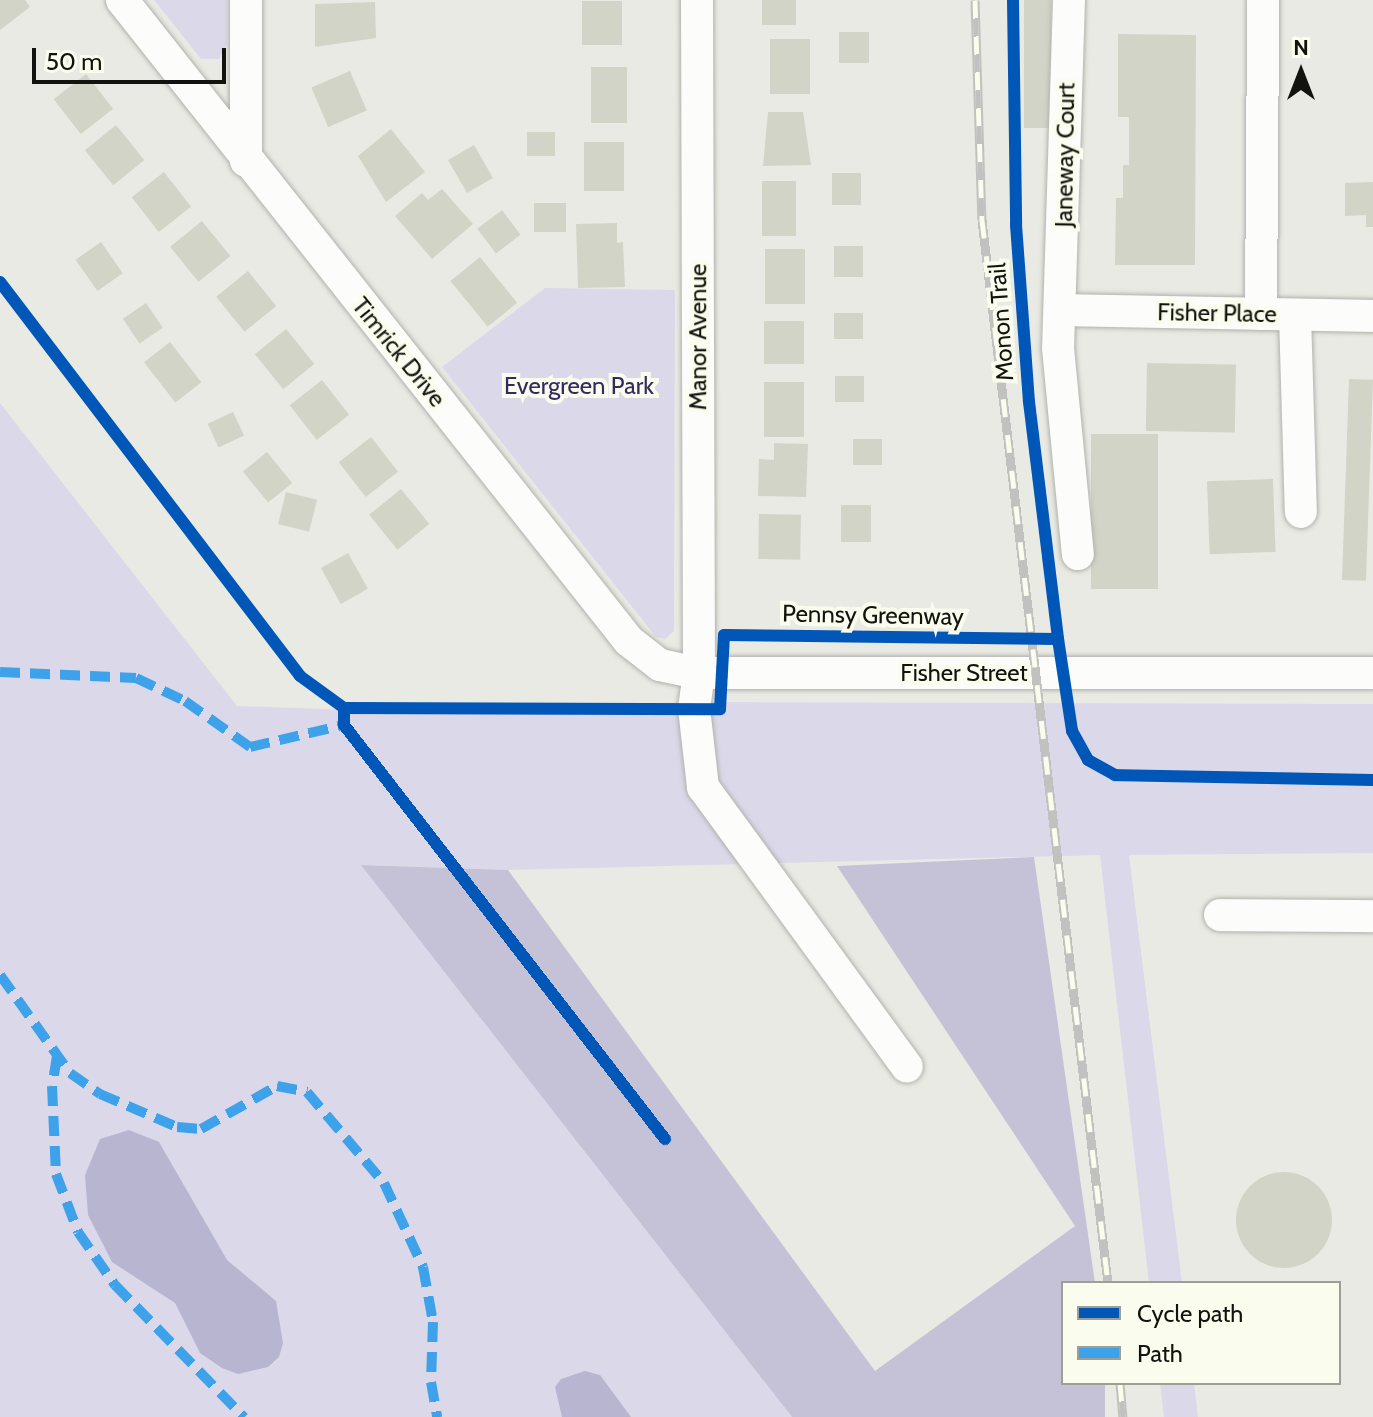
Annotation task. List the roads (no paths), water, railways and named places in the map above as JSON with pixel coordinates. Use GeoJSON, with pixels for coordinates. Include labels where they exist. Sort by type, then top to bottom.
{"type":"FeatureCollection","features":[{"type":"Feature","properties":{"kind":"street","name":"Timrick Drive"},"geometry":{"type":"LineString","coordinates":[[122,0],[246,161],[629,641],[660,665],[699,673]]}},
{"type":"Feature","properties":{"kind":"street"},"geometry":{"type":"LineString","coordinates":[[246,0],[246,161]]}},
{"type":"Feature","properties":{"kind":"street","name":"Manor Avenue"},"geometry":{"type":"LineString","coordinates":[[697,0],[699,673],[694,708],[703,787],[907,1067]]}},
{"type":"Feature","properties":{"kind":"street","name":"Janeway Court"},"geometry":{"type":"LineString","coordinates":[[1069,0],[1062,310],[1058,348],[1078,554]]}},
{"type":"Feature","properties":{"kind":"street"},"geometry":{"type":"LineString","coordinates":[[1261,314],[1263,0]]}},
{"type":"Feature","properties":{"kind":"street","name":"Fisher Place"},"geometry":{"type":"LineString","coordinates":[[1062,310],[1373,316]]}},
{"type":"Feature","properties":{"kind":"street"},"geometry":{"type":"LineString","coordinates":[[1295,315],[1301,512]]}},
{"type":"Feature","properties":{"kind":"street","name":"Fisher Street"},"geometry":{"type":"LineString","coordinates":[[699,673],[1373,673]]}},
{"type":"Feature","properties":{"kind":"street"},"geometry":{"type":"LineString","coordinates":[[1220,915],[1373,916]]}},
{"type":"Feature","properties":{"kind":"railway"},"geometry":{"type":"LineString","coordinates":[[975,0],[982,220],[1108,1281]]}},
{"type":"Feature","properties":{"kind":"railway"},"geometry":{"type":"LineString","coordinates":[[1120,1385],[1123,1417]]}},
{"type":"Feature","properties":{"kind":"park label","name":"Evergreen Park"},"geometry":{"type":"Point","coordinates":[579,386]}}]}
